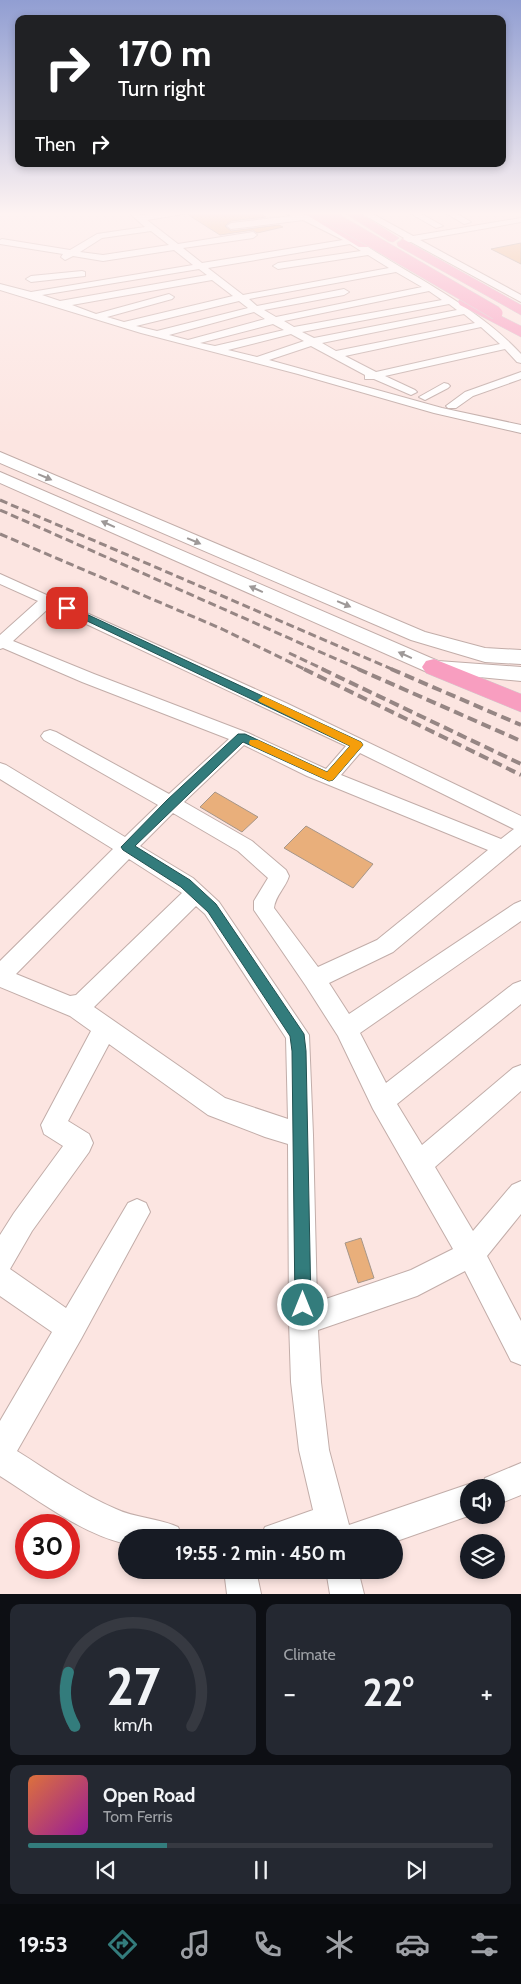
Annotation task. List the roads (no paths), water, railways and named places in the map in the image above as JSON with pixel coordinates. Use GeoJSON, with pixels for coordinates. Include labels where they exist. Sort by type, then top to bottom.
{"type":"FeatureCollection","features":[{"type":"Feature","properties":{"kind":"highway"},"geometry":{"type":"LineString","coordinates":[[436,286],[475,308],[516,321]]}},
{"type":"Feature","properties":{"kind":"highway"},"geometry":{"type":"LineString","coordinates":[[454,286],[516,321]]}},
{"type":"Feature","properties":{"kind":"highway"},"geometry":{"type":"LineString","coordinates":[[459,286],[516,321]]}},
{"type":"Feature","properties":{"kind":"highway"},"geometry":{"type":"LineString","coordinates":[[471,286],[516,321]]}},
{"type":"Feature","properties":{"kind":"highway"},"geometry":{"type":"LineString","coordinates":[[434,667],[521,704]]}},
{"type":"Feature","properties":{"kind":"street"},"geometry":{"type":"LineString","coordinates":[[32,294],[78,286]]}},
{"type":"Feature","properties":{"kind":"street"},"geometry":{"type":"LineString","coordinates":[[57,305],[158,286]]}},
{"type":"Feature","properties":{"kind":"street"},"geometry":{"type":"LineString","coordinates":[[221,286],[241,297],[255,309],[291,331],[394,386],[504,426],[521,418]]}},
{"type":"Feature","properties":{"kind":"street"},"geometry":{"type":"LineString","coordinates":[[124,326],[191,308],[301,286]]}},
{"type":"Feature","properties":{"kind":"street"},"geometry":{"type":"LineString","coordinates":[[428,286],[483,324],[491,337],[508,345],[521,360]]}},
{"type":"Feature","properties":{"kind":"street"},"geometry":{"type":"LineString","coordinates":[[498,286],[521,299]]}},
{"type":"Feature","properties":{"kind":"street"},"geometry":{"type":"LineString","coordinates":[[5,288],[32,294],[57,305],[124,326],[521,429]]}},
{"type":"Feature","properties":{"kind":"street"},"geometry":{"type":"LineString","coordinates":[[191,342],[236,329],[431,288]]}},
{"type":"Feature","properties":{"kind":"street"},"geometry":{"type":"LineString","coordinates":[[157,334],[255,309],[352,290]]}},
{"type":"Feature","properties":{"kind":"street"},"geometry":{"type":"LineString","coordinates":[[95,317],[138,304],[177,296]]}},
{"type":"Feature","properties":{"kind":"street"},"geometry":{"type":"LineString","coordinates":[[217,350],[291,331],[450,301]]}},
{"type":"Feature","properties":{"kind":"street"},"geometry":{"type":"LineString","coordinates":[[258,360],[312,342],[465,311]]}},
{"type":"Feature","properties":{"kind":"street"},"geometry":{"type":"LineString","coordinates":[[334,355],[483,324]]}},
{"type":"Feature","properties":{"kind":"street"},"geometry":{"type":"LineString","coordinates":[[350,386],[374,376],[508,345]]}},
{"type":"Feature","properties":{"kind":"street"},"geometry":{"type":"LineString","coordinates":[[396,358],[432,350]]}},
{"type":"Feature","properties":{"kind":"street"},"geometry":{"type":"LineString","coordinates":[[356,367],[378,362]]}},
{"type":"Feature","properties":{"kind":"street"},"geometry":{"type":"LineString","coordinates":[[452,406],[469,394],[521,375]]}},
{"type":"Feature","properties":{"kind":"street"},"geometry":{"type":"LineString","coordinates":[[425,397],[444,386]]}},
{"type":"Feature","properties":{"kind":"street"},"geometry":{"type":"LineString","coordinates":[[0,458],[418,636],[486,663],[521,674]]}},
{"type":"Feature","properties":{"kind":"street"},"geometry":{"type":"LineString","coordinates":[[0,477],[434,667],[486,663],[521,657]]}},
{"type":"Feature","properties":{"kind":"street"},"geometry":{"type":"LineString","coordinates":[[0,578],[357,745],[516,838]]}},
{"type":"Feature","properties":{"kind":"street"},"geometry":{"type":"LineString","coordinates":[[49,600],[1,643],[242,737],[329,777],[516,838]]}},
{"type":"Feature","properties":{"kind":"street"},"geometry":{"type":"LineString","coordinates":[[50,736],[245,846],[279,876],[278,881],[264,902],[264,910],[314,979],[346,1029],[382,1101],[471,1254],[521,1351]]}},
{"type":"Feature","properties":{"kind":"street"},"geometry":{"type":"LineString","coordinates":[[242,737],[171,803],[0,976],[28,990],[75,1007],[217,1107],[265,1125],[301,1135]]}},
{"type":"Feature","properties":{"kind":"street"},"geometry":{"type":"LineString","coordinates":[[329,777],[357,745]]}},
{"type":"Feature","properties":{"kind":"street"},"geometry":{"type":"LineString","coordinates":[[0,770],[127,847],[196,892],[212,908],[297,1034],[299,1051],[303,1321],[306,1382],[314,1450],[340,1529]]}},
{"type":"Feature","properties":{"kind":"street"},"geometry":{"type":"LineString","coordinates":[[314,979],[385,946],[516,838]]}},
{"type":"Feature","properties":{"kind":"street"},"geometry":{"type":"LineString","coordinates":[[75,1007],[88,1000],[196,892]]}},
{"type":"Feature","properties":{"kind":"street"},"geometry":{"type":"LineString","coordinates":[[346,1029],[521,910]]}},
{"type":"Feature","properties":{"kind":"street"},"geometry":{"type":"LineString","coordinates":[[382,1101],[521,991]]}},
{"type":"Feature","properties":{"kind":"street"},"geometry":{"type":"LineString","coordinates":[[0,1260],[23,1222],[80,1143],[53,1126],[105,1028]]}},
{"type":"Feature","properties":{"kind":"street"},"geometry":{"type":"LineString","coordinates":[[419,1164],[521,1076]]}},
{"type":"Feature","properties":{"kind":"street"},"geometry":{"type":"LineString","coordinates":[[303,1321],[417,1282],[471,1254],[521,1194]]}},
{"type":"Feature","properties":{"kind":"street"},"geometry":{"type":"LineString","coordinates":[[0,1450],[137,1212]]}},
{"type":"Feature","properties":{"kind":"street"},"geometry":{"type":"LineString","coordinates":[[0,1279],[70,1328]]}},
{"type":"Feature","properties":{"kind":"street"},"geometry":{"type":"LineString","coordinates":[[0,1458],[80,1508],[114,1526],[127,1529]]}},
{"type":"Feature","properties":{"kind":"street"},"geometry":{"type":"LineString","coordinates":[[505,1485],[521,1479]]}},
{"type":"Feature","properties":{"kind":"street"},"geometry":{"type":"LineString","coordinates":[[355,1529],[437,1512],[460,1503]]}},
{"type":"Feature","properties":{"kind":"street"},"geometry":{"type":"LineString","coordinates":[[242,1579],[244,1594]]}},
{"type":"Feature","properties":{"kind":"street"},"geometry":{"type":"LineString","coordinates":[[344,1579],[347,1594]]}},
{"type":"Feature","properties":{"kind":"railway"},"geometry":{"type":"LineString","coordinates":[[0,500],[394,670]]}},
{"type":"Feature","properties":{"kind":"railway"},"geometry":{"type":"LineString","coordinates":[[0,510],[361,670]]}},
{"type":"Feature","properties":{"kind":"railway"},"geometry":{"type":"LineString","coordinates":[[0,534],[222,629],[306,670]]}},
{"type":"Feature","properties":{"kind":"railway"},"geometry":{"type":"LineString","coordinates":[[289,653],[325,670]]}},
{"type":"Feature","properties":{"kind":"railway"},"geometry":{"type":"LineString","coordinates":[[304,669],[521,775]]}},
{"type":"Feature","properties":{"kind":"railway"},"geometry":{"type":"LineString","coordinates":[[322,669],[521,764]]}},
{"type":"Feature","properties":{"kind":"railway"},"geometry":{"type":"LineString","coordinates":[[358,669],[521,741]]}},
{"type":"Feature","properties":{"kind":"railway"},"geometry":{"type":"LineString","coordinates":[[391,669],[521,725]]}}]}
